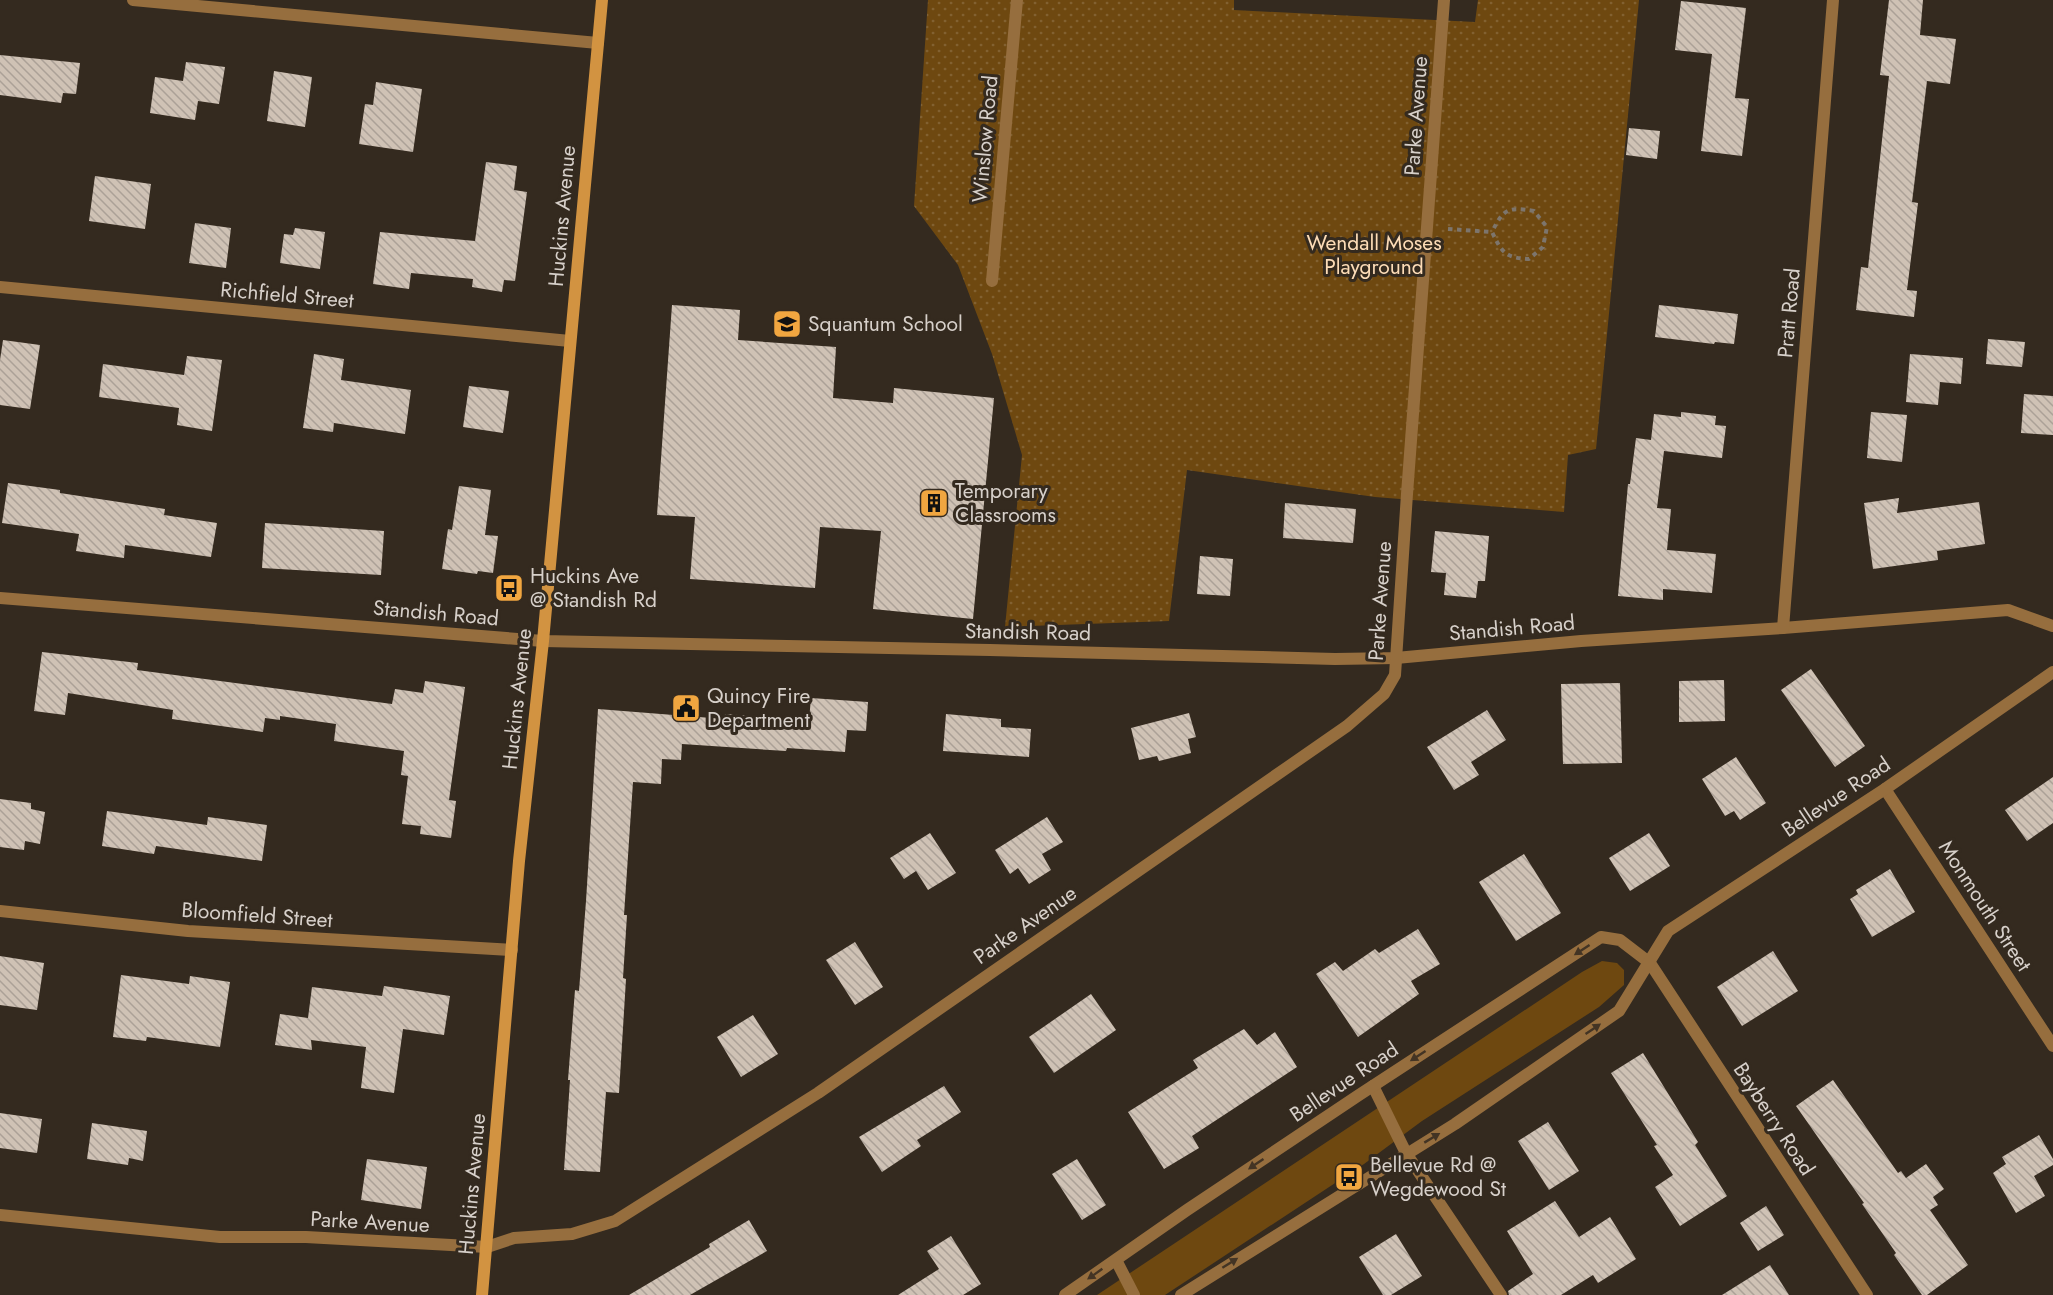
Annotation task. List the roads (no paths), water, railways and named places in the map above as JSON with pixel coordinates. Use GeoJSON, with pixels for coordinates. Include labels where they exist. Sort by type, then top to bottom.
{"type":"FeatureCollection","features":[{"type":"Feature","properties":{"kind":"street"},"geometry":{"type":"LineString","coordinates":[[133,0],[598,43]]}},
{"type":"Feature","properties":{"kind":"street","name":"Huckins Avenue"},"geometry":{"type":"LineString","coordinates":[[482,1295],[519,861],[543,641],[602,0]]}},
{"type":"Feature","properties":{"kind":"street","name":"Winslow Road"},"geometry":{"type":"LineString","coordinates":[[992,281],[1017,0]]}},
{"type":"Feature","properties":{"kind":"street","name":"Parke Avenue"},"geometry":{"type":"LineString","coordinates":[[0,1215],[220,1237],[306,1237],[487,1247],[514,1238],[572,1234],[615,1221],[818,1093],[1347,726],[1384,694],[1395,675],[1444,0]]}},
{"type":"Feature","properties":{"kind":"street","name":"Pratt Road"},"geometry":{"type":"LineString","coordinates":[[1783,628],[1833,0]]}},
{"type":"Feature","properties":{"kind":"street","name":"Richfield Street"},"geometry":{"type":"LineString","coordinates":[[0,287],[570,341]]}},
{"type":"Feature","properties":{"kind":"street","name":"Standish Road"},"geometry":{"type":"LineString","coordinates":[[0,598],[543,641],[1335,659],[1396,658],[1581,641],[2008,610],[2053,626]]}},
{"type":"Feature","properties":{"kind":"street","name":"Bellevue Road"},"geometry":{"type":"LineString","coordinates":[[1181,1295],[1455,1124],[1619,1011],[1668,931],[1885,789],[2053,672]]}},
{"type":"Feature","properties":{"kind":"street","name":"Monmouth Street"},"geometry":{"type":"LineString","coordinates":[[1885,789],[2053,1046]]}},
{"type":"Feature","properties":{"kind":"street","name":"Bloomfield Street"},"geometry":{"type":"LineString","coordinates":[[0,911],[188,932],[512,950]]}},
{"type":"Feature","properties":{"kind":"street","name":"Bellevue Road"},"geometry":{"type":"LineString","coordinates":[[1065,1295],[1373,1086],[1601,937],[1620,940],[1650,963]]}},
{"type":"Feature","properties":{"kind":"street","name":"Bayberry Road"},"geometry":{"type":"LineString","coordinates":[[1650,963],[1867,1295]]}},
{"type":"Feature","properties":{"kind":"street"},"geometry":{"type":"LineString","coordinates":[[1373,1086],[1406,1153],[1502,1295]]}},
{"type":"Feature","properties":{"kind":"street"},"geometry":{"type":"LineString","coordinates":[[1116,1260],[1134,1295]]}},
{"type":"Feature","properties":{"kind":"place","name":"Squantum School"},"geometry":{"type":"Point","coordinates":[787,324]}},
{"type":"Feature","properties":{"kind":"place","name":"Temporary Classrooms"},"geometry":{"type":"Point","coordinates":[934,503]}},
{"type":"Feature","properties":{"kind":"place","name":"Huckins Ave @ Standish Rd"},"geometry":{"type":"Point","coordinates":[509,588]}},
{"type":"Feature","properties":{"kind":"place","name":"Quincy Fire Department"},"geometry":{"type":"Point","coordinates":[686,708]}},
{"type":"Feature","properties":{"kind":"place","name":"Bellevue Rd @ Wegdewood St"},"geometry":{"type":"Point","coordinates":[1349,1177]}},
{"type":"Feature","properties":{"kind":"park label","name":"Wendall Moses Playground"},"geometry":{"type":"Point","coordinates":[1374,255]}}]}
